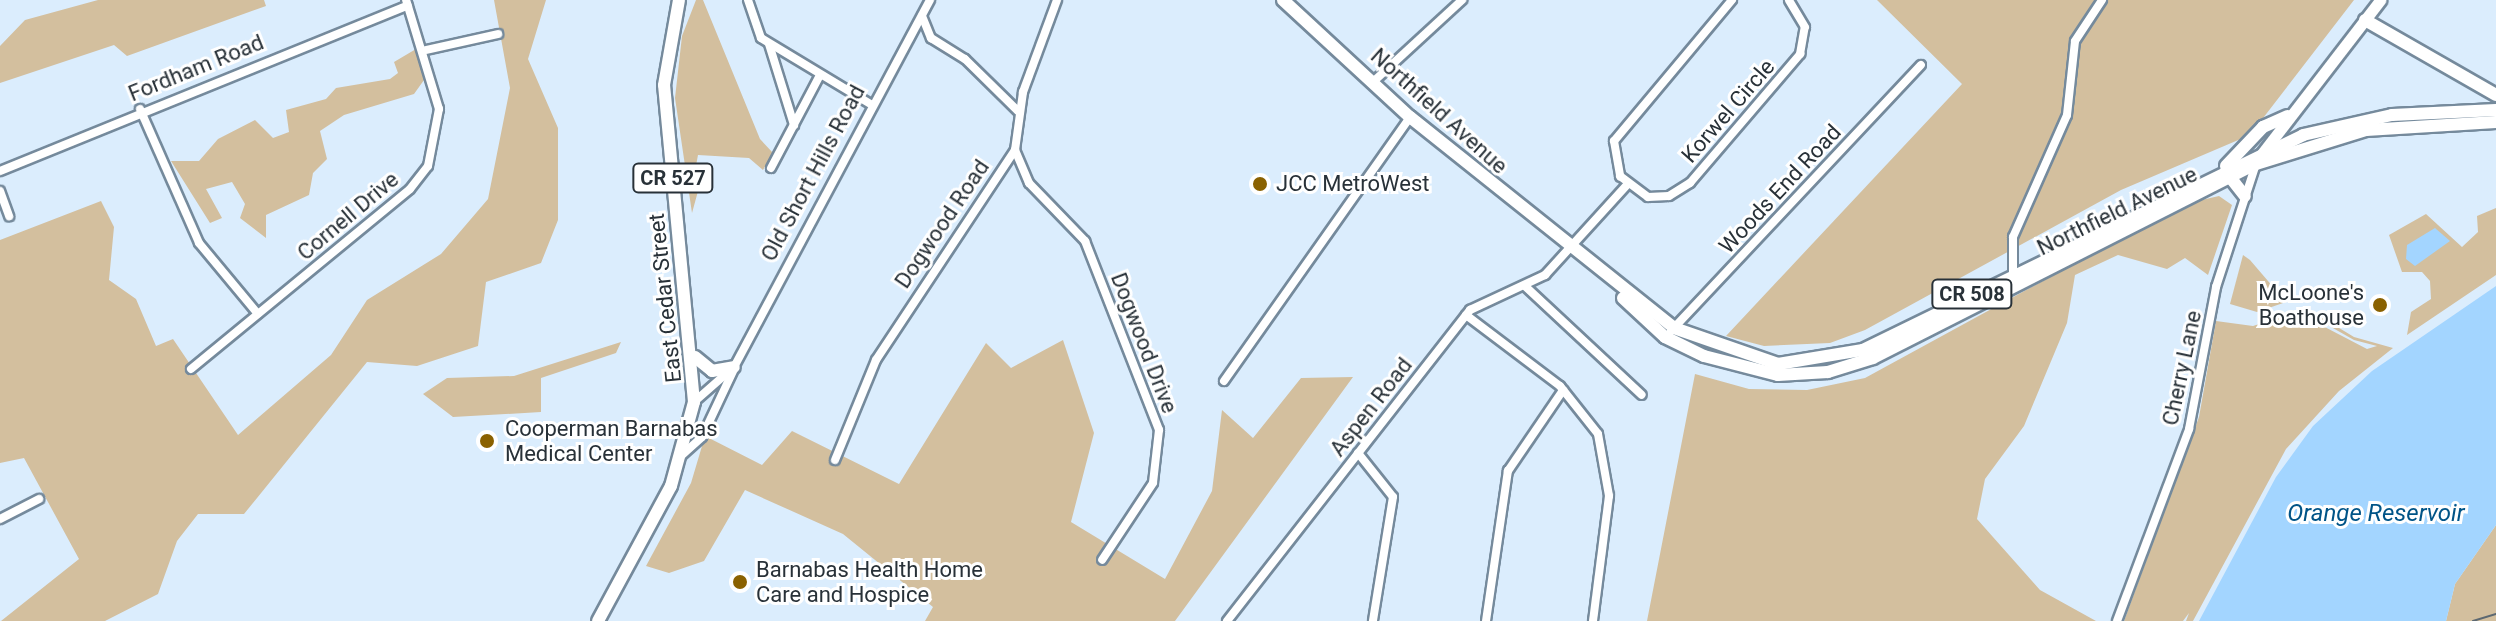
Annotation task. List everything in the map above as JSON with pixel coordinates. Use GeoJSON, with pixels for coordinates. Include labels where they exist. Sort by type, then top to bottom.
{"type":"FeatureCollection","features":[{"type":"Feature","properties":{"kind":"main road","name":"East Cedar Street"},"geometry":{"type":"LineString","coordinates":[[679,0],[664,85],[695,357],[694,402]]}},
{"type":"Feature","properties":{"kind":"main road","name":"Northfield Avenue"},"geometry":{"type":"LineString","coordinates":[[1283,0],[1410,117],[1669,332],[1745,369],[1828,372],[1873,358],[2225,174]]}},
{"type":"Feature","properties":{"kind":"main road"},"geometry":{"type":"LineString","coordinates":[[2258,158],[2380,0]]}},
{"type":"Feature","properties":{"kind":"main road"},"geometry":{"type":"LineString","coordinates":[[2365,20],[2496,95]]}},
{"type":"Feature","properties":{"kind":"main road","name":"Northfield Avenue"},"geometry":{"type":"LineString","coordinates":[[1669,332],[1751,360],[1810,363],[1863,350],[2013,273],[2258,158],[2366,119],[2496,110]]}},
{"type":"Feature","properties":{"kind":"main road"},"geometry":{"type":"LineString","coordinates":[[2245,196],[2225,174],[2263,127],[2288,116]]}},
{"type":"Feature","properties":{"kind":"main road","name":"Northfield Avenue"},"geometry":{"type":"LineString","coordinates":[[2258,158],[2366,130],[2496,122]]}},
{"type":"Feature","properties":{"kind":"main road"},"geometry":{"type":"LineString","coordinates":[[695,357],[712,371],[734,367]]}},
{"type":"Feature","properties":{"kind":"main road","name":"Old Short Hills Road"},"geometry":{"type":"LineString","coordinates":[[598,621],[682,455],[694,402]]}},
{"type":"Feature","properties":{"kind":"street"},"geometry":{"type":"LineString","coordinates":[[748,0],[769,44],[794,125]]}},
{"type":"Feature","properties":{"kind":"street","name":"Old Short Hills Road"},"geometry":{"type":"LineString","coordinates":[[682,455],[702,437],[734,367],[930,0]]}},
{"type":"Feature","properties":{"kind":"street","name":"Dogwood Road"},"geometry":{"type":"LineString","coordinates":[[835,460],[876,360],[1015,150],[1018,111],[1057,0]]}},
{"type":"Feature","properties":{"kind":"street"},"geometry":{"type":"LineString","coordinates":[[1374,81],[1462,0]]}},
{"type":"Feature","properties":{"kind":"street"},"geometry":{"type":"LineString","coordinates":[[1570,249],[1627,185],[1614,166],[1614,141],[1732,0]]}},
{"type":"Feature","properties":{"kind":"street","name":"Korwel Circle"},"geometry":{"type":"LineString","coordinates":[[1627,185],[1658,199],[1690,183],[1800,54],[1805,27],[1789,0]]}},
{"type":"Feature","properties":{"kind":"street"},"geometry":{"type":"LineString","coordinates":[[2013,273],[2013,237],[2067,115],[2075,41],[2102,0]]}},
{"type":"Feature","properties":{"kind":"street","name":"Cornell Drive"},"geometry":{"type":"LineString","coordinates":[[191,369],[422,174],[439,128],[426,50],[407,2]]}},
{"type":"Feature","properties":{"kind":"street","name":"Fordham Road"},"geometry":{"type":"LineString","coordinates":[[0,171],[140,109],[407,2]]}},
{"type":"Feature","properties":{"kind":"street"},"geometry":{"type":"LineString","coordinates":[[922,15],[931,38],[965,59],[1018,111]]}},
{"type":"Feature","properties":{"kind":"street"},"geometry":{"type":"LineString","coordinates":[[426,50],[498,34]]}},
{"type":"Feature","properties":{"kind":"street"},"geometry":{"type":"LineString","coordinates":[[769,44],[872,105]]}},
{"type":"Feature","properties":{"kind":"street","name":"Woods End Road"},"geometry":{"type":"LineString","coordinates":[[1669,332],[1921,65]]}},
{"type":"Feature","properties":{"kind":"street"},"geometry":{"type":"LineString","coordinates":[[771,168],[820,75]]}},
{"type":"Feature","properties":{"kind":"street"},"geometry":{"type":"LineString","coordinates":[[140,109],[199,243],[258,314]]}},
{"type":"Feature","properties":{"kind":"street"},"geometry":{"type":"LineString","coordinates":[[1224,381],[1382,164],[1410,117]]}},
{"type":"Feature","properties":{"kind":"street","name":"Dogwood Drive"},"geometry":{"type":"LineString","coordinates":[[1015,150],[1029,183],[1085,241],[1159,430],[1153,483],[1102,560]]}},
{"type":"Feature","properties":{"kind":"street","name":"Cherry Lane"},"geometry":{"type":"LineString","coordinates":[[2117,621],[2189,429],[2216,287],[2258,158]]}},
{"type":"Feature","properties":{"kind":"street"},"geometry":{"type":"LineString","coordinates":[[0,191],[9,216]]}},
{"type":"Feature","properties":{"kind":"street","name":"Aspen Road"},"geometry":{"type":"LineString","coordinates":[[1227,621],[1466,315],[1490,297],[1526,287],[1570,249]]}},
{"type":"Feature","properties":{"kind":"street"},"geometry":{"type":"LineString","coordinates":[[1526,287],[1642,395]]}},
{"type":"Feature","properties":{"kind":"street"},"geometry":{"type":"LineString","coordinates":[[1466,315],[1563,390],[1589,417],[1609,475],[1593,621]]}},
{"type":"Feature","properties":{"kind":"street","name":"Old Short Hills Road"},"geometry":{"type":"LineString","coordinates":[[694,402],[734,367]]}},
{"type":"Feature","properties":{"kind":"street"},"geometry":{"type":"LineString","coordinates":[[1486,621],[1508,471],[1563,390]]}},
{"type":"Feature","properties":{"kind":"street"},"geometry":{"type":"LineString","coordinates":[[1358,453],[1393,497],[1373,621]]}},
{"type":"Feature","properties":{"kind":"street"},"geometry":{"type":"LineString","coordinates":[[0,519],[39,499]]}},
{"type":"Feature","properties":{"kind":"shaded area"},"geometry":{"type":"Polygon","coordinates":[[[98,0],[264,0],[266,6],[127,56],[114,45],[0,83],[0,46],[25,20],[98,0]]]}},
{"type":"Feature","properties":{"kind":"shaded area"},"geometry":{"type":"Polygon","coordinates":[[[494,0],[546,0],[528,59],[558,128],[558,220],[541,263],[486,282],[478,346],[417,366],[367,362],[244,514],[198,514],[177,541],[158,594],[105,621],[1,621],[79,559],[24,458],[0,463],[0,240],[101,201],[114,227],[109,280],[136,299],[156,346],[173,339],[238,435],[331,355],[367,300],[441,254],[488,199],[510,88],[494,0]]]}},
{"type":"Feature","properties":{"kind":"shaded area"},"geometry":{"type":"Polygon","coordinates":[[[696,0],[703,0],[760,139],[773,153],[763,170],[749,158],[698,155],[695,171],[703,173],[692,213],[675,98],[682,36],[696,0]]]}},
{"type":"Feature","properties":{"kind":"shaded area"},"geometry":{"type":"Polygon","coordinates":[[[1877,0],[2354,0],[2250,135],[2121,190],[1865,330],[1830,343],[1764,346],[1726,336],[1962,84],[1877,0]]]}},
{"type":"Feature","properties":{"kind":"shaded area"},"geometry":{"type":"Polygon","coordinates":[[[416,49],[429,73],[414,94],[344,115],[320,131],[327,159],[313,173],[309,195],[266,215],[266,238],[240,218],[245,204],[232,182],[206,189],[222,218],[210,223],[171,161],[199,161],[218,139],[255,120],[273,138],[289,132],[286,110],[326,99],[336,88],[390,79],[398,73],[394,62],[416,49]]]}},
{"type":"Feature","properties":{"kind":"shaded area"},"geometry":{"type":"Polygon","coordinates":[[[2219,196],[2232,205],[2208,275],[2185,258],[2167,269],[2118,255],[2075,275],[2067,323],[2024,426],[1985,479],[1977,519],[2040,590],[2096,621],[1647,621],[1695,374],[1749,389],[1807,390],[1865,378],[2184,204],[2219,196]]]}},
{"type":"Feature","properties":{"kind":"shaded area"},"geometry":{"type":"Polygon","coordinates":[[[2496,208],[2496,275],[2407,335],[2411,312],[2431,299],[2430,281],[2422,272],[2402,272],[2389,235],[2426,214],[2462,247],[2478,232],[2477,216],[2496,208]]]}},
{"type":"Feature","properties":{"kind":"shaded area"},"geometry":{"type":"Polygon","coordinates":[[[2243,255],[2286,302],[2257,312],[2230,304],[2243,255]]]}},
{"type":"Feature","properties":{"kind":"shaded area"},"geometry":{"type":"Polygon","coordinates":[[[2296,312],[2367,349],[2377,346],[2354,340],[2317,319],[2316,314],[2354,337],[2393,348],[2339,391],[2286,449],[2193,621],[2186,621],[2189,613],[2183,621],[2124,621],[2199,417],[2216,321],[2253,326],[2296,312]]]}},
{"type":"Feature","properties":{"kind":"shaded area"},"geometry":{"type":"Polygon","coordinates":[[[1063,340],[1094,433],[1071,522],[1165,579],[1212,491],[1222,410],[1253,438],[1301,378],[1353,377],[1175,621],[925,621],[933,607],[843,534],[745,490],[704,561],[669,573],[646,566],[691,483],[705,436],[762,465],[792,431],[899,484],[986,343],[1011,368],[1063,340]]]}},
{"type":"Feature","properties":{"kind":"shaded area"},"geometry":{"type":"Polygon","coordinates":[[[621,342],[616,353],[541,378],[541,412],[453,417],[423,394],[447,378],[514,376],[621,342]]]}},
{"type":"Feature","properties":{"kind":"shaded area"},"geometry":{"type":"Polygon","coordinates":[[[2496,525],[2496,621],[2446,621],[2455,584],[2496,525]]]}},
{"type":"Feature","properties":{"kind":"water"},"geometry":{"type":"Polygon","coordinates":[[[2435,228],[2450,241],[2415,266],[2406,259],[2407,245],[2435,228]]]}},
{"type":"Feature","properties":{"kind":"water","name":"Orange Reservoir"},"geometry":{"type":"Polygon","coordinates":[[[2496,286],[2496,525],[2455,584],[2446,621],[2199,621],[2276,477],[2313,426],[2372,371],[2496,286]]]}},
{"type":"Feature","properties":{"kind":"railway"},"geometry":{"type":"LineString","coordinates":[[2473,621],[2496,614]]}},
{"type":"Feature","properties":{"kind":"place","name":"JCC MetroWest"},"geometry":{"type":"Point","coordinates":[1260,184]}},
{"type":"Feature","properties":{"kind":"place","name":"McLoone's Boathouse"},"geometry":{"type":"Point","coordinates":[2380,305]}},
{"type":"Feature","properties":{"kind":"place","name":"Cooperman Barnabas Medical Center"},"geometry":{"type":"Point","coordinates":[487,441]}},
{"type":"Feature","properties":{"kind":"place","name":"Barnabas Health Home Care and Hospice"},"geometry":{"type":"Point","coordinates":[740,582]}}]}
